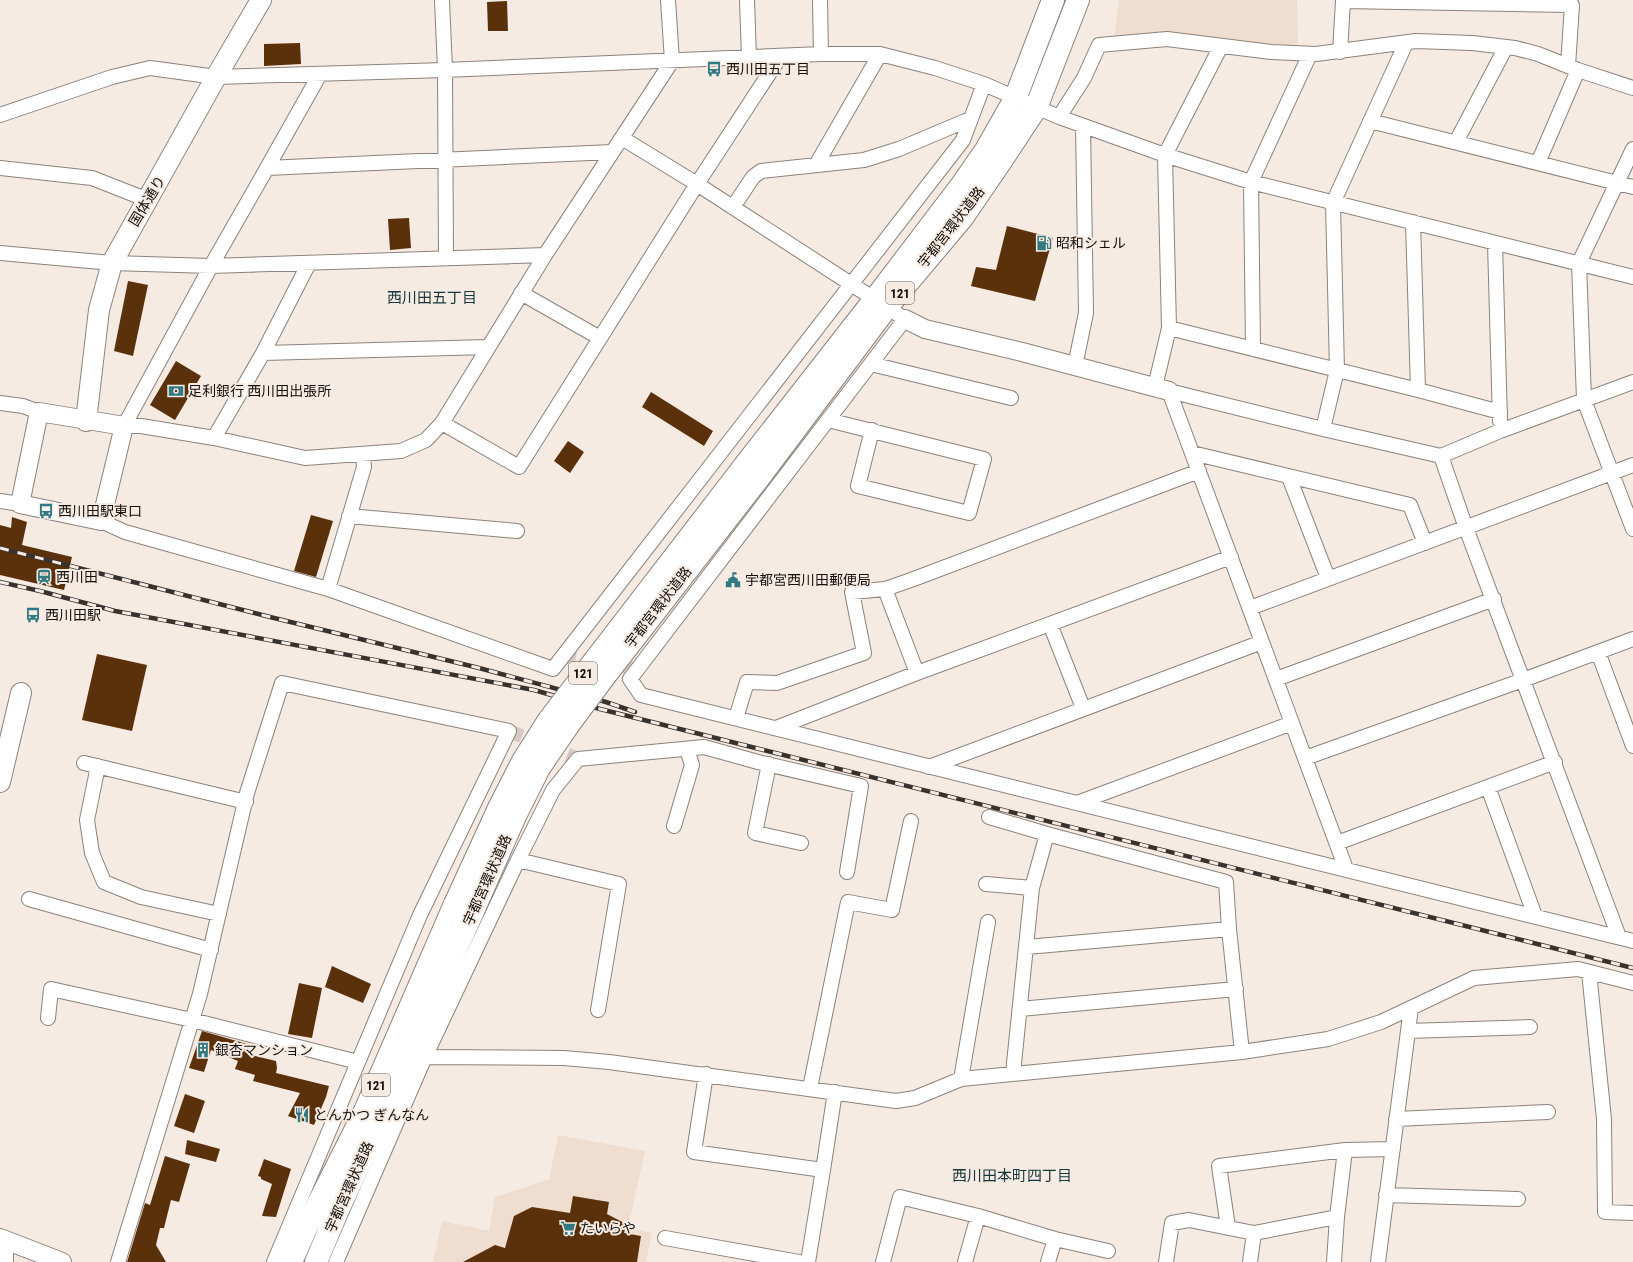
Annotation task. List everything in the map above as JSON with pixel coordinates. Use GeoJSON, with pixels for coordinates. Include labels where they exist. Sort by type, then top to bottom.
{"type":"FeatureCollection","features":[{"type":"Feature","properties":{"kind":"highway","name":"宇都宮環状道路"},"geometry":{"type":"LineString","coordinates":[[889,308],[969,174],[986,150],[1015,99],[1054,0]]}},
{"type":"Feature","properties":{"kind":"highway","name":"宇都宮環状道路"},"geometry":{"type":"LineString","coordinates":[[291,1262],[306,1228],[464,908],[515,816],[539,768],[569,724],[753,470],[889,308],[962,218],[1036,108],[1078,0]]}},
{"type":"Feature","properties":{"kind":"highway","name":"宇都宮環状道路"},"geometry":{"type":"LineString","coordinates":[[316,1262],[338,1210],[413,1047],[464,908]]}},
{"type":"Feature","properties":{"kind":"main road","name":"国体通り"},"geometry":{"type":"LineString","coordinates":[[86,421],[99,310],[112,263],[261,0]]}},
{"type":"Feature","properties":{"kind":"main road"},"geometry":{"type":"LineString","coordinates":[[0,782],[21,693]]}},
{"type":"Feature","properties":{"kind":"street"},"geometry":{"type":"LineString","coordinates":[[442,0],[445,70],[446,258]]}},
{"type":"Feature","properties":{"kind":"street"},"geometry":{"type":"LineString","coordinates":[[0,403],[23,406],[39,412],[86,421],[124,426],[141,426],[214,438],[305,458],[363,455],[401,451],[426,440],[442,423],[545,254],[672,61],[668,0]]}},
{"type":"Feature","properties":{"kind":"street"},"geometry":{"type":"LineString","coordinates":[[747,0],[749,58]]}},
{"type":"Feature","properties":{"kind":"street"},"geometry":{"type":"LineString","coordinates":[[820,0],[821,54]]}},
{"type":"Feature","properties":{"kind":"street"},"geometry":{"type":"LineString","coordinates":[[1340,52],[1343,1],[1572,5],[1573,68],[1538,163]]}},
{"type":"Feature","properties":{"kind":"street"},"geometry":{"type":"LineString","coordinates":[[1059,117],[1084,78],[1099,45],[1167,39],[1271,52],[1310,54],[1340,52],[1416,41],[1472,43],[1506,47],[1538,54],[1573,68],[1633,88]]}},
{"type":"Feature","properties":{"kind":"street"},"geometry":{"type":"LineString","coordinates":[[1323,430],[1337,370],[1333,203],[1406,43]]}},
{"type":"Feature","properties":{"kind":"street"},"geometry":{"type":"LineString","coordinates":[[1221,46],[1165,155],[1169,328],[1162,389],[1199,471],[1346,869]]}},
{"type":"Feature","properties":{"kind":"street"},"geometry":{"type":"LineString","coordinates":[[1456,142],[1506,47]]}},
{"type":"Feature","properties":{"kind":"street"},"geometry":{"type":"LineString","coordinates":[[0,115],[112,78],[150,68],[216,77],[445,70],[780,57],[821,54],[880,54],[934,68],[984,84],[1036,108],[1083,126],[1165,155],[1250,182],[1579,263],[1633,278]]}},
{"type":"Feature","properties":{"kind":"street"},"geometry":{"type":"LineString","coordinates":[[816,165],[880,54]]}},
{"type":"Feature","properties":{"kind":"street"},"geometry":{"type":"LineString","coordinates":[[1253,349],[1250,182],[1310,54]]}},
{"type":"Feature","properties":{"kind":"street"},"geometry":{"type":"LineString","coordinates":[[442,423],[519,467],[697,184],[780,57]]}},
{"type":"Feature","properties":{"kind":"street"},"geometry":{"type":"LineString","coordinates":[[101,521],[124,426],[211,266],[320,74]]}},
{"type":"Feature","properties":{"kind":"street"},"geometry":{"type":"LineString","coordinates":[[0,501],[101,521],[125,532],[328,589],[553,669],[963,140],[984,84]]}},
{"type":"Feature","properties":{"kind":"street"},"geometry":{"type":"LineString","coordinates":[[733,207],[753,177],[761,171],[864,160],[898,149],[970,119]]}},
{"type":"Feature","properties":{"kind":"street"},"geometry":{"type":"LineString","coordinates":[[1370,121],[1633,187]]}},
{"type":"Feature","properties":{"kind":"street"},"geometry":{"type":"LineString","coordinates":[[1075,366],[1086,313],[1083,126]]}},
{"type":"Feature","properties":{"kind":"street"},"geometry":{"type":"LineString","coordinates":[[622,138],[697,184],[889,308],[925,329],[1323,430],[1441,456],[1500,431],[1633,382]]}},
{"type":"Feature","properties":{"kind":"street"},"geometry":{"type":"LineString","coordinates":[[1633,150],[1579,263],[1584,400],[1633,529]]}},
{"type":"Feature","properties":{"kind":"street"},"geometry":{"type":"LineString","coordinates":[[267,168],[612,152]]}},
{"type":"Feature","properties":{"kind":"street"},"geometry":{"type":"LineString","coordinates":[[0,168],[92,178],[148,200]]}},
{"type":"Feature","properties":{"kind":"street"},"geometry":{"type":"LineString","coordinates":[[1413,222],[1418,390]]}},
{"type":"Feature","properties":{"kind":"street"},"geometry":{"type":"LineString","coordinates":[[1495,242],[1500,431]]}},
{"type":"Feature","properties":{"kind":"street"},"geometry":{"type":"LineString","coordinates":[[0,253],[112,263],[211,266],[545,254]]}},
{"type":"Feature","properties":{"kind":"street"},"geometry":{"type":"LineString","coordinates":[[214,438],[263,353],[309,263]]}},
{"type":"Feature","properties":{"kind":"street"},"geometry":{"type":"LineString","coordinates":[[521,293],[600,338]]}},
{"type":"Feature","properties":{"kind":"street"},"geometry":{"type":"LineString","coordinates":[[889,308],[871,364],[630,678],[640,695],[1633,941]]}},
{"type":"Feature","properties":{"kind":"street"},"geometry":{"type":"LineString","coordinates":[[1169,328],[1500,412]]}},
{"type":"Feature","properties":{"kind":"street"},"geometry":{"type":"LineString","coordinates":[[263,353],[488,347]]}},
{"type":"Feature","properties":{"kind":"street"},"geometry":{"type":"LineString","coordinates":[[871,364],[1011,398]]}},
{"type":"Feature","properties":{"kind":"street"},"geometry":{"type":"LineString","coordinates":[[20,504],[39,412]]}},
{"type":"Feature","properties":{"kind":"street"},"geometry":{"type":"LineString","coordinates":[[828,420],[872,430],[984,459],[969,513],[858,486],[872,430]]}},
{"type":"Feature","properties":{"kind":"street"},"geometry":{"type":"LineString","coordinates":[[1192,453],[1410,505],[1425,543]]}},
{"type":"Feature","properties":{"kind":"street"},"geometry":{"type":"LineString","coordinates":[[328,589],[364,467],[363,455]]}},
{"type":"Feature","properties":{"kind":"street"},"geometry":{"type":"LineString","coordinates":[[1441,456],[1466,528],[1619,937]]}},
{"type":"Feature","properties":{"kind":"street"},"geometry":{"type":"LineString","coordinates":[[1250,608],[1633,465]]}},
{"type":"Feature","properties":{"kind":"street"},"geometry":{"type":"LineString","coordinates":[[736,718],[747,682],[777,683],[864,653],[852,592],[885,589],[1199,471]]}},
{"type":"Feature","properties":{"kind":"street"},"geometry":{"type":"LineString","coordinates":[[1289,477],[1328,578]]}},
{"type":"Feature","properties":{"kind":"street"},"geometry":{"type":"LineString","coordinates":[[350,516],[517,531]]}},
{"type":"Feature","properties":{"kind":"street"},"geometry":{"type":"LineString","coordinates":[[776,728],[917,673],[1230,557]]}},
{"type":"Feature","properties":{"kind":"street"},"geometry":{"type":"LineString","coordinates":[[885,589],[917,673]]}},
{"type":"Feature","properties":{"kind":"street"},"geometry":{"type":"LineString","coordinates":[[1276,679],[1494,600]]}},
{"type":"Feature","properties":{"kind":"street"},"geometry":{"type":"LineString","coordinates":[[1050,624],[1084,708]]}},
{"type":"Feature","properties":{"kind":"street"},"geometry":{"type":"LineString","coordinates":[[1305,758],[1633,639]]}},
{"type":"Feature","properties":{"kind":"street"},"geometry":{"type":"LineString","coordinates":[[929,767],[1262,642]]}},
{"type":"Feature","properties":{"kind":"street"},"geometry":{"type":"LineString","coordinates":[[1598,652],[1633,746]]}},
{"type":"Feature","properties":{"kind":"street"},"geometry":{"type":"LineString","coordinates":[[118,1262],[200,994],[246,802],[282,682],[509,731],[420,915],[274,1262]]}},
{"type":"Feature","properties":{"kind":"street"},"geometry":{"type":"LineString","coordinates":[[1077,803],[1292,723]]}},
{"type":"Feature","properties":{"kind":"street"},"geometry":{"type":"LineString","coordinates":[[336,1262],[425,1057],[518,860],[553,790],[578,759],[704,747],[862,786],[847,872]]}},
{"type":"Feature","properties":{"kind":"street"},"geometry":{"type":"LineString","coordinates":[[674,826],[692,765],[687,748]]}},
{"type":"Feature","properties":{"kind":"street"},"geometry":{"type":"LineString","coordinates":[[1337,843],[1554,762]]}},
{"type":"Feature","properties":{"kind":"street"},"geometry":{"type":"LineString","coordinates":[[219,914],[141,897],[104,882],[92,853],[86,820],[91,764],[246,802]]}},
{"type":"Feature","properties":{"kind":"street"},"geometry":{"type":"LineString","coordinates":[[769,764],[755,833],[801,843]]}},
{"type":"Feature","properties":{"kind":"street"},"geometry":{"type":"LineString","coordinates":[[1488,787],[1535,916]]}},
{"type":"Feature","properties":{"kind":"street"},"geometry":{"type":"LineString","coordinates":[[989,817],[1226,882],[1229,929],[1242,1052]]}},
{"type":"Feature","properties":{"kind":"street"},"geometry":{"type":"LineString","coordinates":[[810,1088],[848,902],[892,910],[911,821]]}},
{"type":"Feature","properties":{"kind":"street"},"geometry":{"type":"LineString","coordinates":[[1013,1074],[1032,888],[1047,834]]}},
{"type":"Feature","properties":{"kind":"street"},"geometry":{"type":"LineString","coordinates":[[518,860],[619,884],[598,1010]]}},
{"type":"Feature","properties":{"kind":"street"},"geometry":{"type":"LineString","coordinates":[[986,884],[1032,888]]}},
{"type":"Feature","properties":{"kind":"street"},"geometry":{"type":"LineString","coordinates":[[29,899],[211,950]]}},
{"type":"Feature","properties":{"kind":"street"},"geometry":{"type":"LineString","coordinates":[[961,1079],[988,922]]}},
{"type":"Feature","properties":{"kind":"street"},"geometry":{"type":"LineString","coordinates":[[1027,947],[1229,929]]}},
{"type":"Feature","properties":{"kind":"street"},"geometry":{"type":"LineString","coordinates":[[425,1057],[564,1058],[609,1062],[810,1088],[896,1101],[915,1098],[961,1079],[1242,1052],[1328,1039],[1381,1022],[1474,978],[1578,969],[1633,983]]}},
{"type":"Feature","properties":{"kind":"street"},"geometry":{"type":"LineString","coordinates":[[1589,972],[1604,1119],[1605,1212],[1633,1213]]}},
{"type":"Feature","properties":{"kind":"street"},"geometry":{"type":"LineString","coordinates":[[48,1018],[52,989],[192,1020],[358,1062]]}},
{"type":"Feature","properties":{"kind":"street"},"geometry":{"type":"LineString","coordinates":[[1020,1009],[1236,989]]}},
{"type":"Feature","properties":{"kind":"street"},"geometry":{"type":"LineString","coordinates":[[1378,1262],[1411,1008]]}},
{"type":"Feature","properties":{"kind":"street"},"geometry":{"type":"LineString","coordinates":[[1408,1031],[1530,1027]]}},
{"type":"Feature","properties":{"kind":"street"},"geometry":{"type":"LineString","coordinates":[[706,1074],[694,1152],[823,1170]]}},
{"type":"Feature","properties":{"kind":"street"},"geometry":{"type":"LineString","coordinates":[[808,1262],[834,1092]]}},
{"type":"Feature","properties":{"kind":"street"},"geometry":{"type":"LineString","coordinates":[[1396,1119],[1548,1112]]}},
{"type":"Feature","properties":{"kind":"street"},"geometry":{"type":"LineString","coordinates":[[1228,1228],[1219,1166],[1345,1150],[1393,1149]]}},
{"type":"Feature","properties":{"kind":"street"},"geometry":{"type":"LineString","coordinates":[[1334,1262],[1345,1150]]}},
{"type":"Feature","properties":{"kind":"street"},"geometry":{"type":"LineString","coordinates":[[1386,1195],[1518,1199]]}},
{"type":"Feature","properties":{"kind":"street"},"geometry":{"type":"LineString","coordinates":[[883,1262],[900,1197],[978,1216],[1055,1239],[1108,1251]]}},
{"type":"Feature","properties":{"kind":"street"},"geometry":{"type":"LineString","coordinates":[[965,1262],[978,1216]]}},
{"type":"Feature","properties":{"kind":"street"},"geometry":{"type":"LineString","coordinates":[[1166,1262],[1172,1223],[1189,1220],[1254,1233],[1338,1217]]}},
{"type":"Feature","properties":{"kind":"street"},"geometry":{"type":"LineString","coordinates":[[1250,1262],[1254,1233]]}},
{"type":"Feature","properties":{"kind":"street"},"geometry":{"type":"LineString","coordinates":[[665,1238],[798,1262]]}},
{"type":"Feature","properties":{"kind":"street"},"geometry":{"type":"LineString","coordinates":[[1048,1262],[1055,1239]]}},
{"type":"Feature","properties":{"kind":"street"},"geometry":{"type":"LineString","coordinates":[[6,1262],[3,1240],[62,1262]]}},
{"type":"Feature","properties":{"kind":"shaded area"},"geometry":{"type":"Polygon","coordinates":[[[1119,0],[1297,0],[1298,48],[1114,38],[1119,0]]]}},
{"type":"Feature","properties":{"kind":"shaded area"},"geometry":{"type":"Polygon","coordinates":[[[558,1135],[645,1151],[628,1228],[652,1233],[646,1262],[433,1262],[442,1221],[489,1231],[495,1197],[549,1179],[558,1135]]]}},
{"type":"Feature","properties":{"kind":"building"},"geometry":{"type":"Polygon","coordinates":[[[507,1],[508,31],[488,31],[487,2],[507,1]]]}},
{"type":"Feature","properties":{"kind":"building"},"geometry":{"type":"Polygon","coordinates":[[[300,43],[301,64],[264,66],[264,44],[300,43]]]}},
{"type":"Feature","properties":{"kind":"building"},"geometry":{"type":"Polygon","coordinates":[[[409,218],[411,248],[390,250],[388,219],[409,218]]]}},
{"type":"Feature","properties":{"kind":"building"},"geometry":{"type":"Polygon","coordinates":[[[1007,226],[1053,238],[1035,301],[971,286],[976,267],[996,270],[1007,226]]]}},
{"type":"Feature","properties":{"kind":"building"},"geometry":{"type":"Polygon","coordinates":[[[128,281],[148,285],[133,356],[114,351],[128,281]]]}},
{"type":"Feature","properties":{"kind":"building","name":"足利銀行 西川田出張所"},"geometry":{"type":"Polygon","coordinates":[[[176,361],[201,376],[175,420],[150,405],[176,361]]]}},
{"type":"Feature","properties":{"kind":"building"},"geometry":{"type":"Polygon","coordinates":[[[651,392],[713,431],[704,446],[642,407],[651,392]]]}},
{"type":"Feature","properties":{"kind":"building"},"geometry":{"type":"Polygon","coordinates":[[[568,441],[584,452],[570,473],[554,461],[568,441]]]}},
{"type":"Feature","properties":{"kind":"building"},"geometry":{"type":"Polygon","coordinates":[[[311,515],[333,521],[316,577],[294,571],[311,515]]]}},
{"type":"Feature","properties":{"kind":"building"},"geometry":{"type":"Polygon","coordinates":[[[12,517],[27,522],[22,545],[72,557],[64,590],[0,575],[0,525],[11,528],[12,517]]]}},
{"type":"Feature","properties":{"kind":"building"},"geometry":{"type":"Polygon","coordinates":[[[97,654],[147,665],[132,731],[82,720],[97,654]]]}},
{"type":"Feature","properties":{"kind":"building"},"geometry":{"type":"Polygon","coordinates":[[[332,966],[371,984],[363,1003],[325,987],[332,966]]]}},
{"type":"Feature","properties":{"kind":"building"},"geometry":{"type":"Polygon","coordinates":[[[299,983],[322,988],[312,1038],[288,1034],[299,983]]]}},
{"type":"Feature","properties":{"kind":"building"},"geometry":{"type":"Polygon","coordinates":[[[202,1031],[254,1046],[251,1055],[276,1061],[276,1073],[329,1086],[314,1125],[288,1116],[300,1093],[253,1081],[255,1075],[235,1069],[238,1061],[211,1050],[204,1072],[189,1068],[202,1031]]]}},
{"type":"Feature","properties":{"kind":"building"},"geometry":{"type":"Polygon","coordinates":[[[185,1094],[205,1101],[194,1133],[174,1126],[185,1094]]]}},
{"type":"Feature","properties":{"kind":"building"},"geometry":{"type":"Polygon","coordinates":[[[187,1140],[220,1149],[216,1162],[185,1154],[187,1140]]]}},
{"type":"Feature","properties":{"kind":"building"},"geometry":{"type":"Polygon","coordinates":[[[165,1156],[190,1164],[179,1202],[171,1200],[164,1228],[160,1228],[156,1245],[166,1262],[127,1262],[145,1203],[150,1205],[165,1156]]]}},
{"type":"Feature","properties":{"kind":"building"},"geometry":{"type":"Polygon","coordinates":[[[264,1159],[291,1169],[276,1217],[262,1216],[272,1184],[258,1176],[264,1159]]]}},
{"type":"Feature","properties":{"kind":"building","name":"たいらや"},"geometry":{"type":"Polygon","coordinates":[[[573,1196],[609,1202],[607,1214],[626,1224],[624,1233],[641,1236],[637,1262],[463,1262],[495,1245],[505,1248],[514,1216],[532,1207],[570,1213],[573,1196]]]}},
{"type":"Feature","properties":{"kind":"tunnel"},"geometry":{"type":"LineString","coordinates":[[562,656],[637,670]]}},
{"type":"Feature","properties":{"kind":"tunnel"},"geometry":{"type":"LineString","coordinates":[[509,731],[578,759]]}},
{"type":"Feature","properties":{"kind":"railway"},"geometry":{"type":"LineString","coordinates":[[0,548],[270,617],[479,668],[606,702],[635,712]]}},
{"type":"Feature","properties":{"kind":"railway"},"geometry":{"type":"LineString","coordinates":[[0,582],[115,611],[534,690],[600,709],[1633,968]]}},
{"type":"Feature","properties":{"kind":"place","name":"西川田五丁目"},"geometry":{"type":"Point","coordinates":[714,69]}},
{"type":"Feature","properties":{"kind":"place","name":"昭和シェル"},"geometry":{"type":"Point","coordinates":[1044,243]}},
{"type":"Feature","properties":{"kind":"place","name":"足利銀行 西川田出張所"},"geometry":{"type":"Point","coordinates":[176,391]}},
{"type":"Feature","properties":{"kind":"place","name":"西川田駅東口"},"geometry":{"type":"Point","coordinates":[46,511]}},
{"type":"Feature","properties":{"kind":"place","name":"西川田"},"geometry":{"type":"Point","coordinates":[44,577]}},
{"type":"Feature","properties":{"kind":"place","name":"宇都宮西川田郵便局"},"geometry":{"type":"Point","coordinates":[733,580]}},
{"type":"Feature","properties":{"kind":"place","name":"西川田駅"},"geometry":{"type":"Point","coordinates":[33,615]}},
{"type":"Feature","properties":{"kind":"place","name":"銀杏マンション"},"geometry":{"type":"Point","coordinates":[203,1050]}},
{"type":"Feature","properties":{"kind":"place","name":"とんかつ ぎんなん"},"geometry":{"type":"Point","coordinates":[302,1115]}},
{"type":"Feature","properties":{"kind":"place","name":"たいらや"},"geometry":{"type":"Point","coordinates":[568,1228]}},
{"type":"Feature","properties":{"kind":"district","name":"西川田五丁目"},"geometry":{"type":"Point","coordinates":[432,298]}},
{"type":"Feature","properties":{"kind":"district","name":"西川田本町四丁目"},"geometry":{"type":"Point","coordinates":[1012,1176]}}]}
